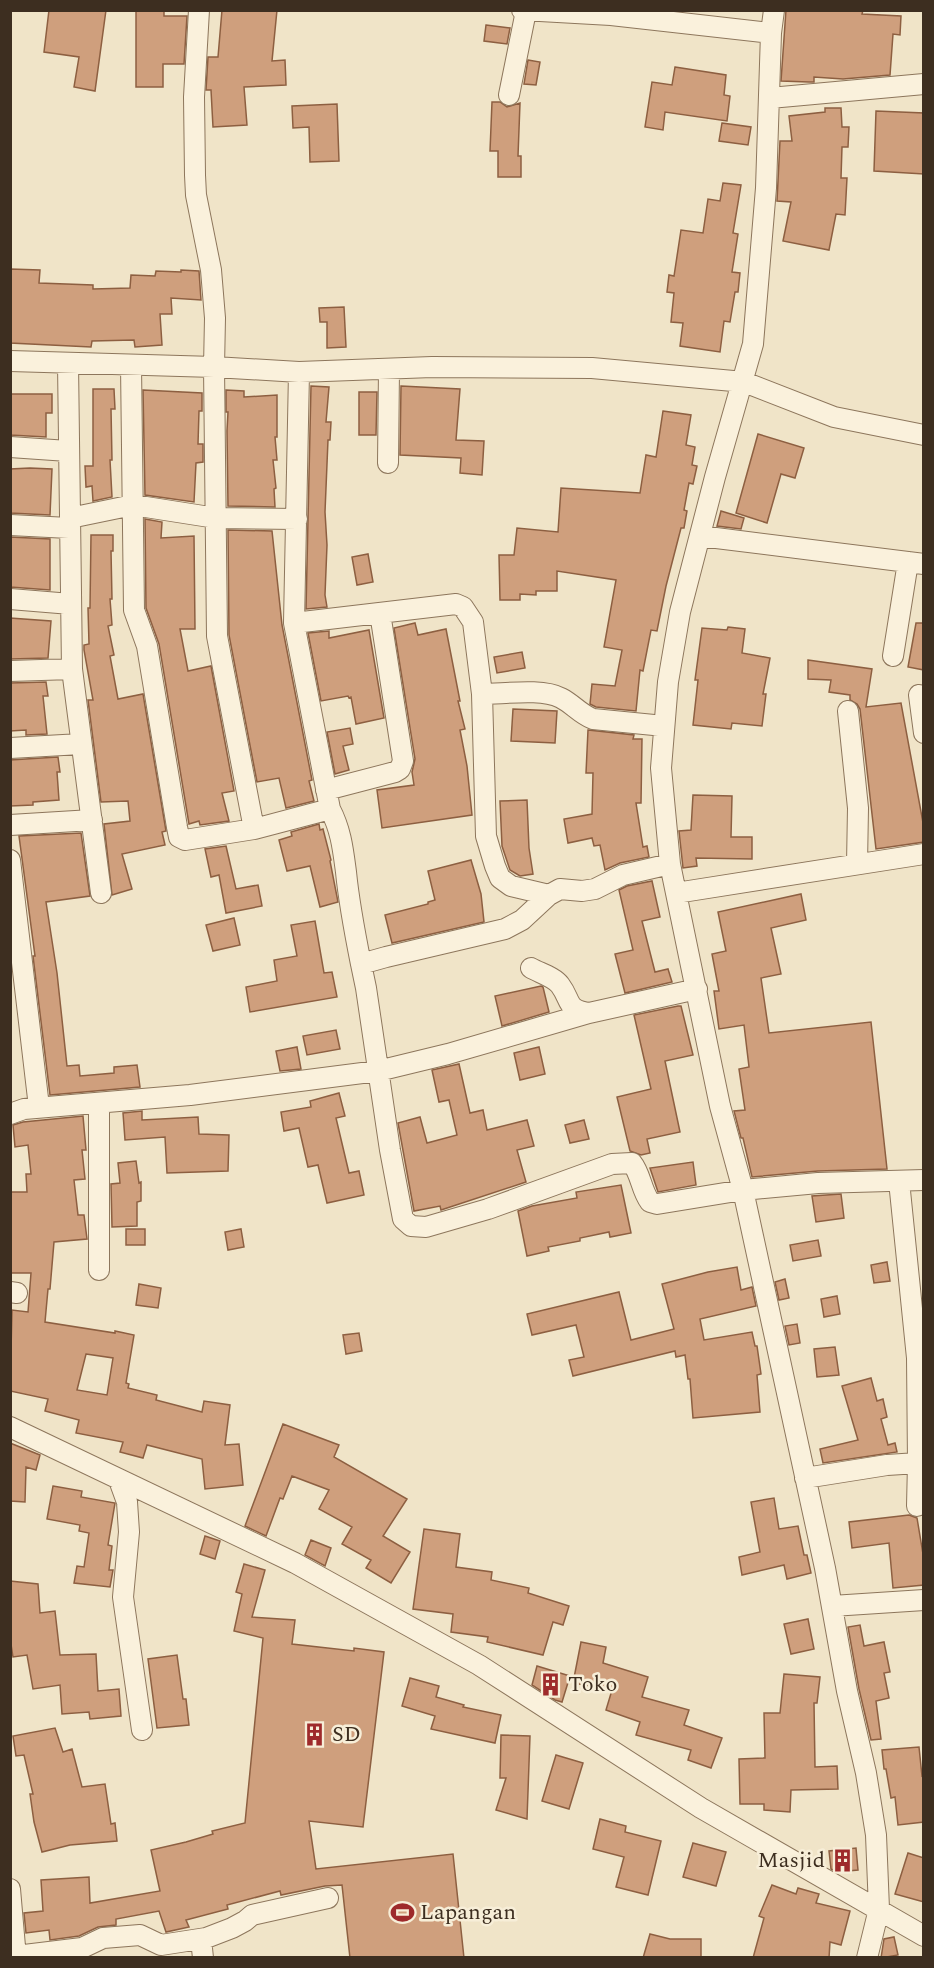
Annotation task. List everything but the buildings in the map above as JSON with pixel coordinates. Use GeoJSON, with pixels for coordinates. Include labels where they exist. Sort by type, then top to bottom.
{"type":"FeatureCollection","features":[{"type":"Feature","properties":{"kind":"street"},"geometry":{"type":"LineString","coordinates":[[199,10],[194,97],[195,175],[196,195],[211,270],[215,318],[217,636],[254,829]]}},
{"type":"Feature","properties":{"kind":"street"},"geometry":{"type":"LineString","coordinates":[[774,10],[771,33],[770,98],[760,280],[753,344],[680,612],[668,682],[661,768],[670,864],[720,1106],[743,1190],[805,1478],[876,1835],[879,1910],[867,1958]]}},
{"type":"Feature","properties":{"kind":"street"},"geometry":{"type":"LineString","coordinates":[[509,95],[524,11],[611,15],[771,33]]}},
{"type":"Feature","properties":{"kind":"street"},"geometry":{"type":"LineString","coordinates":[[770,98],[924,84]]}},
{"type":"Feature","properties":{"kind":"street"},"geometry":{"type":"LineString","coordinates":[[10,362],[214,367],[299,372],[349,371],[744,382]]}},
{"type":"Feature","properties":{"kind":"street"},"geometry":{"type":"LineString","coordinates":[[68,363],[72,669],[101,893]]}},
{"type":"Feature","properties":{"kind":"street"},"geometry":{"type":"LineString","coordinates":[[131,365],[135,610],[147,646],[179,837],[185,840],[254,829],[400,769],[402,760],[380,613]]}},
{"type":"Feature","properties":{"kind":"street"},"geometry":{"type":"LineString","coordinates":[[299,372],[432,367],[592,368],[744,382],[834,417],[924,435]]}},
{"type":"Feature","properties":{"kind":"street"},"geometry":{"type":"LineString","coordinates":[[388,463],[389,369]]}},
{"type":"Feature","properties":{"kind":"street"},"geometry":{"type":"LineString","coordinates":[[299,372],[294,623],[328,799],[343,844],[403,1219],[411,1226],[426,1227],[488,1209],[592,1171],[625,1162],[632,1163],[636,1168],[650,1202],[672,1202],[743,1190],[818,1183],[924,1180]]}},
{"type":"Feature","properties":{"kind":"street"},"geometry":{"type":"LineString","coordinates":[[10,449],[68,451]]}},
{"type":"Feature","properties":{"kind":"street"},"geometry":{"type":"LineString","coordinates":[[10,526],[70,523],[134,511],[216,518],[297,519]]}},
{"type":"Feature","properties":{"kind":"street"},"geometry":{"type":"LineString","coordinates":[[700,536],[916,563],[893,656]]}},
{"type":"Feature","properties":{"kind":"street"},"geometry":{"type":"LineString","coordinates":[[10,601],[71,604]]}},
{"type":"Feature","properties":{"kind":"street"},"geometry":{"type":"LineString","coordinates":[[294,623],[456,604],[463,607],[473,622],[482,694],[486,836],[500,878],[511,886],[549,895]]}},
{"type":"Feature","properties":{"kind":"street"},"geometry":{"type":"LineString","coordinates":[[10,671],[72,669]]}},
{"type":"Feature","properties":{"kind":"street"},"geometry":{"type":"LineString","coordinates":[[482,694],[548,694],[560,698],[593,719],[664,726]]}},
{"type":"Feature","properties":{"kind":"street"},"geometry":{"type":"LineString","coordinates":[[919,695],[924,733]]}},
{"type":"Feature","properties":{"kind":"street"},"geometry":{"type":"LineString","coordinates":[[848,711],[858,808],[857,864]]}},
{"type":"Feature","properties":{"kind":"street"},"geometry":{"type":"LineString","coordinates":[[10,748],[81,744]]}},
{"type":"Feature","properties":{"kind":"street"},"geometry":{"type":"LineString","coordinates":[[10,825],[92,820]]}},
{"type":"Feature","properties":{"kind":"street"},"geometry":{"type":"LineString","coordinates":[[676,893],[924,854]]}},
{"type":"Feature","properties":{"kind":"street"},"geometry":{"type":"LineString","coordinates":[[10,860],[18,987],[39,1107]]}},
{"type":"Feature","properties":{"kind":"street"},"geometry":{"type":"LineString","coordinates":[[361,964],[505,929],[522,920],[549,895],[560,889],[582,891],[595,889],[623,875],[670,864]]}},
{"type":"Feature","properties":{"kind":"street"},"geometry":{"type":"LineString","coordinates":[[531,968],[560,984],[569,1005],[589,1014]]}},
{"type":"Feature","properties":{"kind":"street"},"geometry":{"type":"LineString","coordinates":[[10,1114],[16,1110],[39,1107],[190,1095],[378,1071],[448,1054],[589,1014],[697,989]]}},
{"type":"Feature","properties":{"kind":"street"},"geometry":{"type":"LineString","coordinates":[[99,1102],[99,1270]]}},
{"type":"Feature","properties":{"kind":"street"},"geometry":{"type":"LineString","coordinates":[[899,1181],[917,1271],[920,1358],[920,1453],[917,1506]]}},
{"type":"Feature","properties":{"kind":"street"},"geometry":{"type":"LineString","coordinates":[[10,1428],[295,1563],[478,1665],[701,1808],[924,1936]]}},
{"type":"Feature","properties":{"kind":"street"},"geometry":{"type":"LineString","coordinates":[[805,1478],[887,1465],[920,1453]]}},
{"type":"Feature","properties":{"kind":"street"},"geometry":{"type":"LineString","coordinates":[[119,1480],[127,1502],[129,1532],[123,1597],[142,1730]]}},
{"type":"Feature","properties":{"kind":"street"},"geometry":{"type":"LineString","coordinates":[[832,1606],[924,1600]]}},
{"type":"Feature","properties":{"kind":"street"},"geometry":{"type":"LineString","coordinates":[[10,1889],[16,1957],[82,1948],[103,1938],[140,1935],[161,1945],[202,1948],[245,1922],[252,1915],[328,1898]]}},
{"type":"Feature","properties":{"kind":"place","name":"Toko"},"geometry":{"type":"Point","coordinates":[550,1684]}},
{"type":"Feature","properties":{"kind":"place","name":"SD"},"geometry":{"type":"Point","coordinates":[314,1734]}},
{"type":"Feature","properties":{"kind":"place","name":"Masjid"},"geometry":{"type":"Point","coordinates":[843,1860]}},
{"type":"Feature","properties":{"kind":"place","name":"Lapangan"},"geometry":{"type":"Point","coordinates":[402,1912]}}]}
